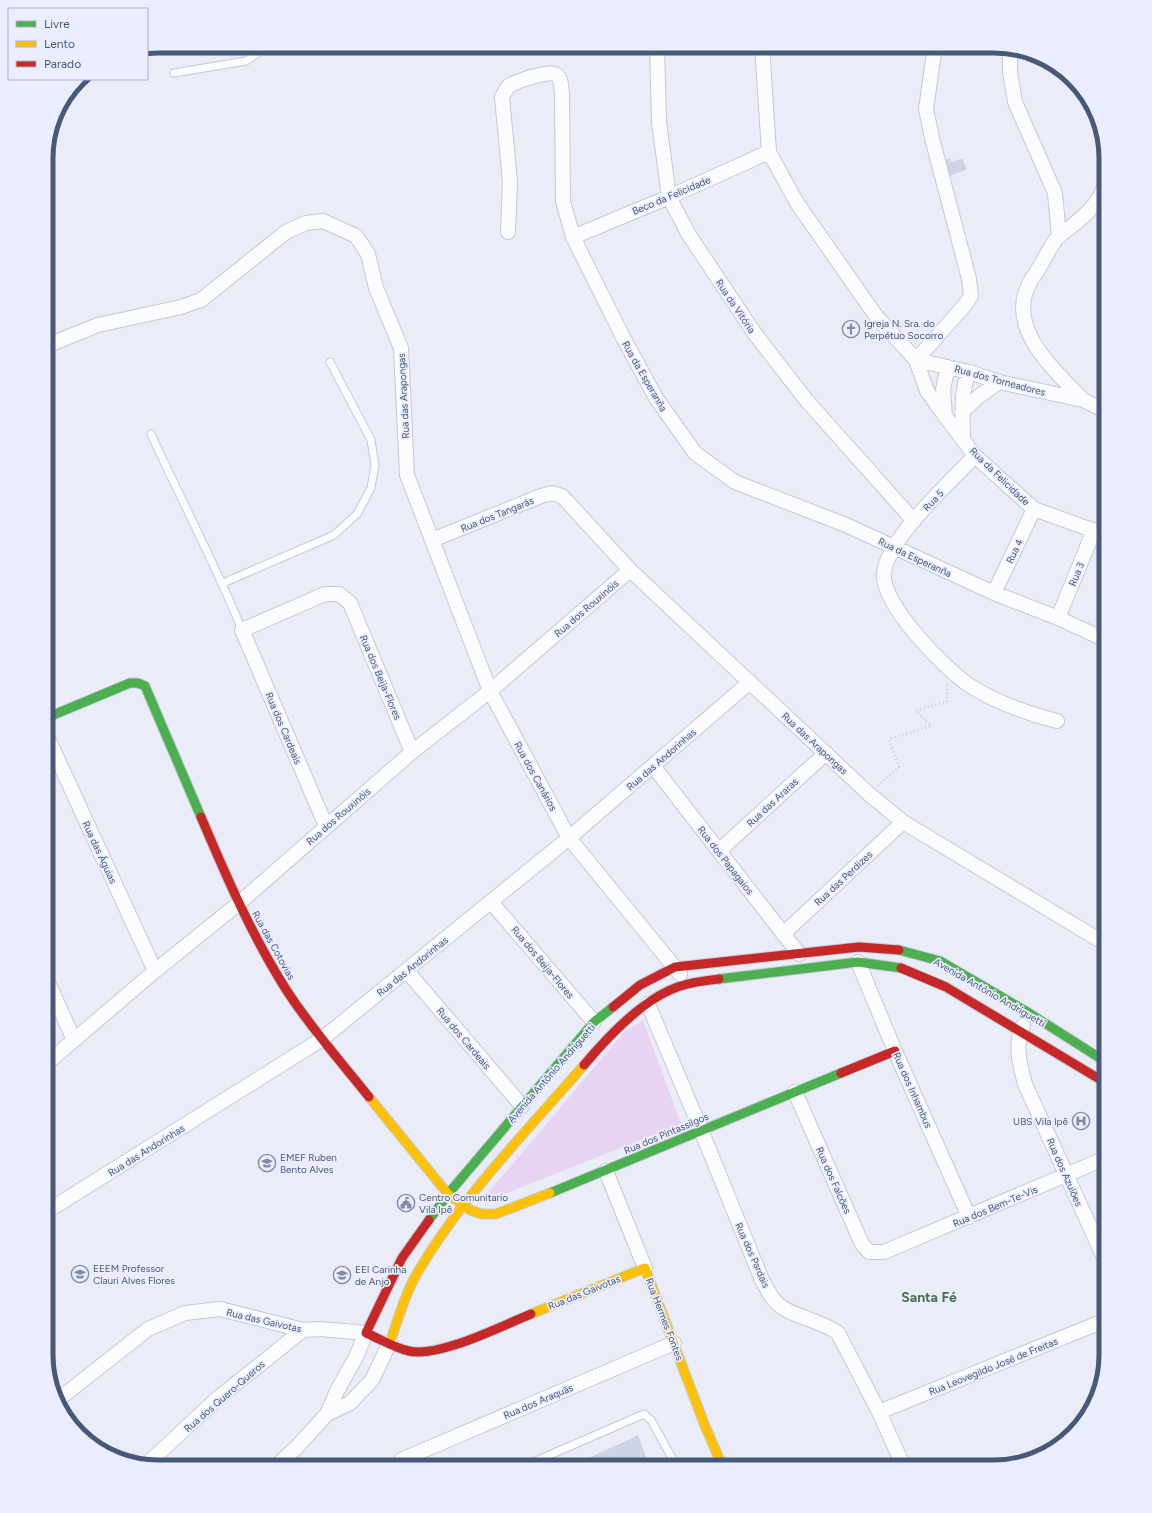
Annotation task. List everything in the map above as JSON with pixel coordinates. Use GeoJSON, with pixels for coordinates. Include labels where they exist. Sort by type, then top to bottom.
{"type":"FeatureCollection","features":[{"type":"Feature","properties":{"kind":"street","name":"Rua da Vitória"},"geometry":{"type":"LineString","coordinates":[[657,53],[659,122],[669,197],[689,235],[756,334],[807,401],[914,521]]}},
{"type":"Feature","properties":{"kind":"street"},"geometry":{"type":"LineString","coordinates":[[762,53],[769,152],[797,203],[876,316],[916,360],[965,305],[971,296],[969,279],[932,138],[926,109],[934,53]]}},
{"type":"Feature","properties":{"kind":"street"},"geometry":{"type":"LineString","coordinates":[[1010,54],[1010,72],[1015,102],[1055,192],[1059,237]]}},
{"type":"Feature","properties":{"kind":"street","name":"Rua da Esperanña"},"geometry":{"type":"LineString","coordinates":[[508,232],[510,182],[502,97],[508,87],[520,80],[555,74],[560,80],[563,200],[573,237],[624,339],[656,398],[695,453],[736,482],[832,519],[994,594],[1058,618],[1099,637]]}},
{"type":"Feature","properties":{"kind":"street","name":"Beco da Felicidade"},"geometry":{"type":"LineString","coordinates":[[573,237],[669,197],[769,152]]}},
{"type":"Feature","properties":{"kind":"street"},"geometry":{"type":"LineString","coordinates":[[1083,400],[1041,356],[1027,331],[1024,307],[1028,285],[1059,237],[1079,222],[1092,208],[1099,197]]}},
{"type":"Feature","properties":{"kind":"street","name":"Rua das Arapongas"},"geometry":{"type":"LineString","coordinates":[[53,343],[98,325],[181,307],[201,300],[286,232],[306,223],[323,221],[344,229],[356,236],[368,254],[376,288],[401,348],[407,475],[432,540]]}},
{"type":"Feature","properties":{"kind":"street","name":"Rua dos Torneadores"},"geometry":{"type":"LineString","coordinates":[[916,360],[969,372],[999,382],[1083,400],[1099,408]]}},
{"type":"Feature","properties":{"kind":"street","name":"Rua da Felicidade"},"geometry":{"type":"LineString","coordinates":[[916,360],[925,387],[975,456],[1034,509],[1099,532]]}},
{"type":"Feature","properties":{"kind":"street"},"geometry":{"type":"LineString","coordinates":[[945,416],[943,390],[948,367]]}},
{"type":"Feature","properties":{"kind":"street","name":"Rua da Felicidade"},"geometry":{"type":"LineString","coordinates":[[963,439],[964,383],[969,372]]}},
{"type":"Feature","properties":{"kind":"street"},"geometry":{"type":"LineString","coordinates":[[964,411],[970,403],[999,382]]}},
{"type":"Feature","properties":{"kind":"street","name":"Rua 5"},"geometry":{"type":"LineString","coordinates":[[894,547],[914,521],[975,456]]}},
{"type":"Feature","properties":{"kind":"street","name":"Rua dos Tangarás"},"geometry":{"type":"LineString","coordinates":[[432,540],[541,496],[552,493],[562,496]]}},
{"type":"Feature","properties":{"kind":"street","name":"Rua das Arapongas"},"geometry":{"type":"LineString","coordinates":[[562,496],[630,570],[869,794],[903,822],[1099,940]]}},
{"type":"Feature","properties":{"kind":"street","name":"Rua 4"},"geometry":{"type":"LineString","coordinates":[[994,594],[1034,509]]}},
{"type":"Feature","properties":{"kind":"street","name":"Rua 3"},"geometry":{"type":"LineString","coordinates":[[1058,618],[1099,534]]}},
{"type":"Feature","properties":{"kind":"street","name":"Rua dos Canários"},"geometry":{"type":"LineString","coordinates":[[432,540],[490,691],[569,838],[687,984]]}},
{"type":"Feature","properties":{"kind":"street"},"geometry":{"type":"LineString","coordinates":[[894,547],[888,558],[884,573],[888,592],[903,617],[946,668],[972,688],[1032,715],[1057,721]]}},
{"type":"Feature","properties":{"kind":"street","name":"Rua dos Rouxinóis"},"geometry":{"type":"LineString","coordinates":[[53,1058],[155,971],[238,904],[412,752],[490,691],[630,570]]}},
{"type":"Feature","properties":{"kind":"street","name":"Rua dos Beija-Flores"},"geometry":{"type":"LineString","coordinates":[[242,630],[325,594],[339,594],[350,603],[412,752]]}},
{"type":"Feature","properties":{"kind":"street","name":"Rua dos Cardeais"},"geometry":{"type":"LineString","coordinates":[[242,630],[326,826]]}},
{"type":"Feature","properties":{"kind":"street","name":"Rua das Andorinhas"},"geometry":{"type":"LineString","coordinates":[[53,1208],[322,1039],[569,838],[750,682]]}},
{"type":"Feature","properties":{"kind":"street","name":"Rua das Cotovias"},"geometry":{"type":"LineString","coordinates":[[53,715],[130,683],[138,683],[145,686],[238,904],[287,991],[322,1039],[448,1194]]}},
{"type":"Feature","properties":{"kind":"street","name":"Rua das Águias"},"geometry":{"type":"LineString","coordinates":[[53,749],[155,971]]}},
{"type":"Feature","properties":{"kind":"street","name":"Rua das Araras"},"geometry":{"type":"LineString","coordinates":[[719,851],[826,753]]}},
{"type":"Feature","properties":{"kind":"street","name":"Rua dos Papagaios"},"geometry":{"type":"LineString","coordinates":[[653,766],[799,954]]}},
{"type":"Feature","properties":{"kind":"street","name":"Rua das Perdizes"},"geometry":{"type":"LineString","coordinates":[[783,934],[903,822]]}},
{"type":"Feature","properties":{"kind":"street","name":"Rua dos Beija-Flores"},"geometry":{"type":"LineString","coordinates":[[492,902],[594,1022]]}},
{"type":"Feature","properties":{"kind":"street","name":"Avenida Antônio Andriguetti"},"geometry":{"type":"LineString","coordinates":[[283,1460],[296,1448],[327,1414],[337,1391],[356,1357],[402,1258],[448,1194],[594,1022],[640,985],[674,967],[702,962],[799,954],[859,947],[902,950],[940,961],[1029,1013],[1099,1058]]}},
{"type":"Feature","properties":{"kind":"street","name":"Avenida Antônio Andriguetti"},"geometry":{"type":"LineString","coordinates":[[327,1414],[350,1403],[372,1380],[390,1342],[415,1277],[462,1207],[611,1035],[648,1004],[668,991],[687,984],[730,977],[858,962],[903,968],[946,987],[1099,1078]]}},
{"type":"Feature","properties":{"kind":"street","name":"Rua dos Inhambus"},"geometry":{"type":"LineString","coordinates":[[858,962],[895,1051],[969,1217]]}},
{"type":"Feature","properties":{"kind":"street","name":"Rua dos Cardeais"},"geometry":{"type":"LineString","coordinates":[[407,971],[522,1106]]}},
{"type":"Feature","properties":{"kind":"street"},"geometry":{"type":"LineString","coordinates":[[53,994],[74,1040]]}},
{"type":"Feature","properties":{"kind":"street","name":"Rua dos Pardais"},"geometry":{"type":"LineString","coordinates":[[648,1004],[702,1130],[762,1280],[776,1303],[795,1313],[829,1326],[838,1333],[880,1412],[901,1460]]}},
{"type":"Feature","properties":{"kind":"street","name":"Rua dos Azulões"},"geometry":{"type":"LineString","coordinates":[[1029,1013],[1020,1031],[1019,1062],[1025,1084],[1099,1246]]}},
{"type":"Feature","properties":{"kind":"street","name":"Rua dos Pintassilgos"},"geometry":{"type":"LineString","coordinates":[[448,1194],[462,1207],[480,1214],[496,1214],[606,1171],[895,1051]]}},
{"type":"Feature","properties":{"kind":"street","name":"Rua dos Falcões"},"geometry":{"type":"LineString","coordinates":[[795,1092],[862,1244],[869,1252],[884,1252]]}},
{"type":"Feature","properties":{"kind":"street","name":"Rua dos Bem-Te-Vis"},"geometry":{"type":"LineString","coordinates":[[884,1252],[1068,1176],[1099,1161]]}},
{"type":"Feature","properties":{"kind":"street","name":"Rua Hermes Fontes"},"geometry":{"type":"LineString","coordinates":[[606,1171],[645,1268],[705,1426],[720,1460]]}},
{"type":"Feature","properties":{"kind":"street","name":"Rua das Gaivotas"},"geometry":{"type":"LineString","coordinates":[[62,1397],[148,1329],[185,1313],[220,1309],[303,1330],[320,1329],[366,1333],[408,1351],[423,1353],[446,1348],[645,1268]]}},
{"type":"Feature","properties":{"kind":"street","name":"Rua Leovegildo José de Freitas"},"geometry":{"type":"LineString","coordinates":[[880,1412],[1099,1323]]}},
{"type":"Feature","properties":{"kind":"street","name":"Rua dos Quero-Queros"},"geometry":{"type":"LineString","coordinates":[[152,1460],[218,1398],[303,1330]]}},
{"type":"Feature","properties":{"kind":"street","name":"Rua dos Araquãs"},"geometry":{"type":"LineString","coordinates":[[401,1460],[674,1343]]}},
{"type":"Feature","properties":{"kind":"lane"},"geometry":{"type":"LineString","coordinates":[[174,73],[246,61],[258,53]]}},
{"type":"Feature","properties":{"kind":"lane"},"geometry":{"type":"LineString","coordinates":[[223,583],[334,535],[356,514],[371,488],[375,464],[371,440],[330,362]]}},
{"type":"Feature","properties":{"kind":"lane"},"geometry":{"type":"LineString","coordinates":[[151,434],[193,524],[223,583],[242,630]]}},
{"type":"Feature","properties":{"kind":"lane"},"geometry":{"type":"LineString","coordinates":[[538,1460],[644,1414],[651,1420],[673,1460]]}},
{"type":"Feature","properties":{"kind":"path"},"geometry":{"type":"LineString","coordinates":[[869,794],[899,768],[889,739],[931,726],[916,710],[947,702],[946,668]]}},
{"type":"Feature","properties":{"kind":"shaded area"},"geometry":{"type":"Polygon","coordinates":[[[643,1020],[681,1124],[479,1204],[624,1032],[643,1020]]]}},
{"type":"Feature","properties":{"kind":"building"},"geometry":{"type":"Polygon","coordinates":[[[950,159],[951,163],[962,159],[966,169],[946,177],[940,162],[950,159]]]}},
{"type":"Feature","properties":{"kind":"building"},"geometry":{"type":"Polygon","coordinates":[[[638,1436],[647,1460],[585,1460],[638,1436]]]}},
{"type":"Feature","properties":{"kind":"traffic: fast"},"geometry":{"type":"LineString","coordinates":[[53,715],[130,683],[138,683],[145,686],[201,817]]}},
{"type":"Feature","properties":{"kind":"traffic: fast"},"geometry":{"type":"LineString","coordinates":[[899,950],[940,961],[1029,1013],[1099,1058]]}},
{"type":"Feature","properties":{"kind":"traffic: fast"},"geometry":{"type":"LineString","coordinates":[[719,979],[858,962],[901,968]]}},
{"type":"Feature","properties":{"kind":"traffic: fast"},"geometry":{"type":"LineString","coordinates":[[429,1220],[448,1194],[594,1022],[613,1007]]}},
{"type":"Feature","properties":{"kind":"traffic: fast"},"geometry":{"type":"LineString","coordinates":[[550,1193],[841,1073]]}},
{"type":"Feature","properties":{"kind":"traffic: slow"},"geometry":{"type":"LineString","coordinates":[[390,1342],[411,1285],[432,1249],[472,1194],[494,1167],[584,1065]]}},
{"type":"Feature","properties":{"kind":"traffic: slow"},"geometry":{"type":"LineString","coordinates":[[369,1097],[448,1194],[470,1210],[482,1214],[496,1214],[550,1193]]}},
{"type":"Feature","properties":{"kind":"traffic: slow"},"geometry":{"type":"LineString","coordinates":[[531,1314],[645,1268],[705,1426],[720,1460]]}},
{"type":"Feature","properties":{"kind":"traffic: jam"},"geometry":{"type":"LineString","coordinates":[[201,817],[240,906],[274,970],[287,991],[326,1045],[369,1097]]}},
{"type":"Feature","properties":{"kind":"traffic: jam"},"geometry":{"type":"LineString","coordinates":[[613,1007],[640,985],[675,967],[859,947],[899,950]]}},
{"type":"Feature","properties":{"kind":"traffic: jam"},"geometry":{"type":"LineString","coordinates":[[901,968],[946,987],[1099,1079]]}},
{"type":"Feature","properties":{"kind":"traffic: jam"},"geometry":{"type":"LineString","coordinates":[[584,1065],[623,1024],[657,997],[680,986],[719,979]]}},
{"type":"Feature","properties":{"kind":"traffic: jam"},"geometry":{"type":"LineString","coordinates":[[841,1073],[895,1051]]}},
{"type":"Feature","properties":{"kind":"traffic: jam"},"geometry":{"type":"LineString","coordinates":[[429,1220],[402,1258],[366,1333],[398,1348],[422,1352],[453,1346],[531,1314]]}},
{"type":"Feature","properties":{"kind":"place","name":"Igreja N. Sra. do Perpétuo Socorro"},"geometry":{"type":"Point","coordinates":[851,329]}},
{"type":"Feature","properties":{"kind":"place","name":"UBS Vila Ipê"},"geometry":{"type":"Point","coordinates":[1081,1121]}},
{"type":"Feature","properties":{"kind":"place","name":"EMEF Ruben Bento Alves"},"geometry":{"type":"Point","coordinates":[267,1163]}},
{"type":"Feature","properties":{"kind":"place","name":"Centro Comunitario Vila Ipê"},"geometry":{"type":"Point","coordinates":[406,1203]}},
{"type":"Feature","properties":{"kind":"place","name":"EEEM Professor Clauri Alves Flores"},"geometry":{"type":"Point","coordinates":[80,1274]}},
{"type":"Feature","properties":{"kind":"place","name":"EEI Carinha de Anjo"},"geometry":{"type":"Point","coordinates":[342,1275]}},
{"type":"Feature","properties":{"kind":"district","name":"Santa Fé"},"geometry":{"type":"Point","coordinates":[929,1297]}}]}
